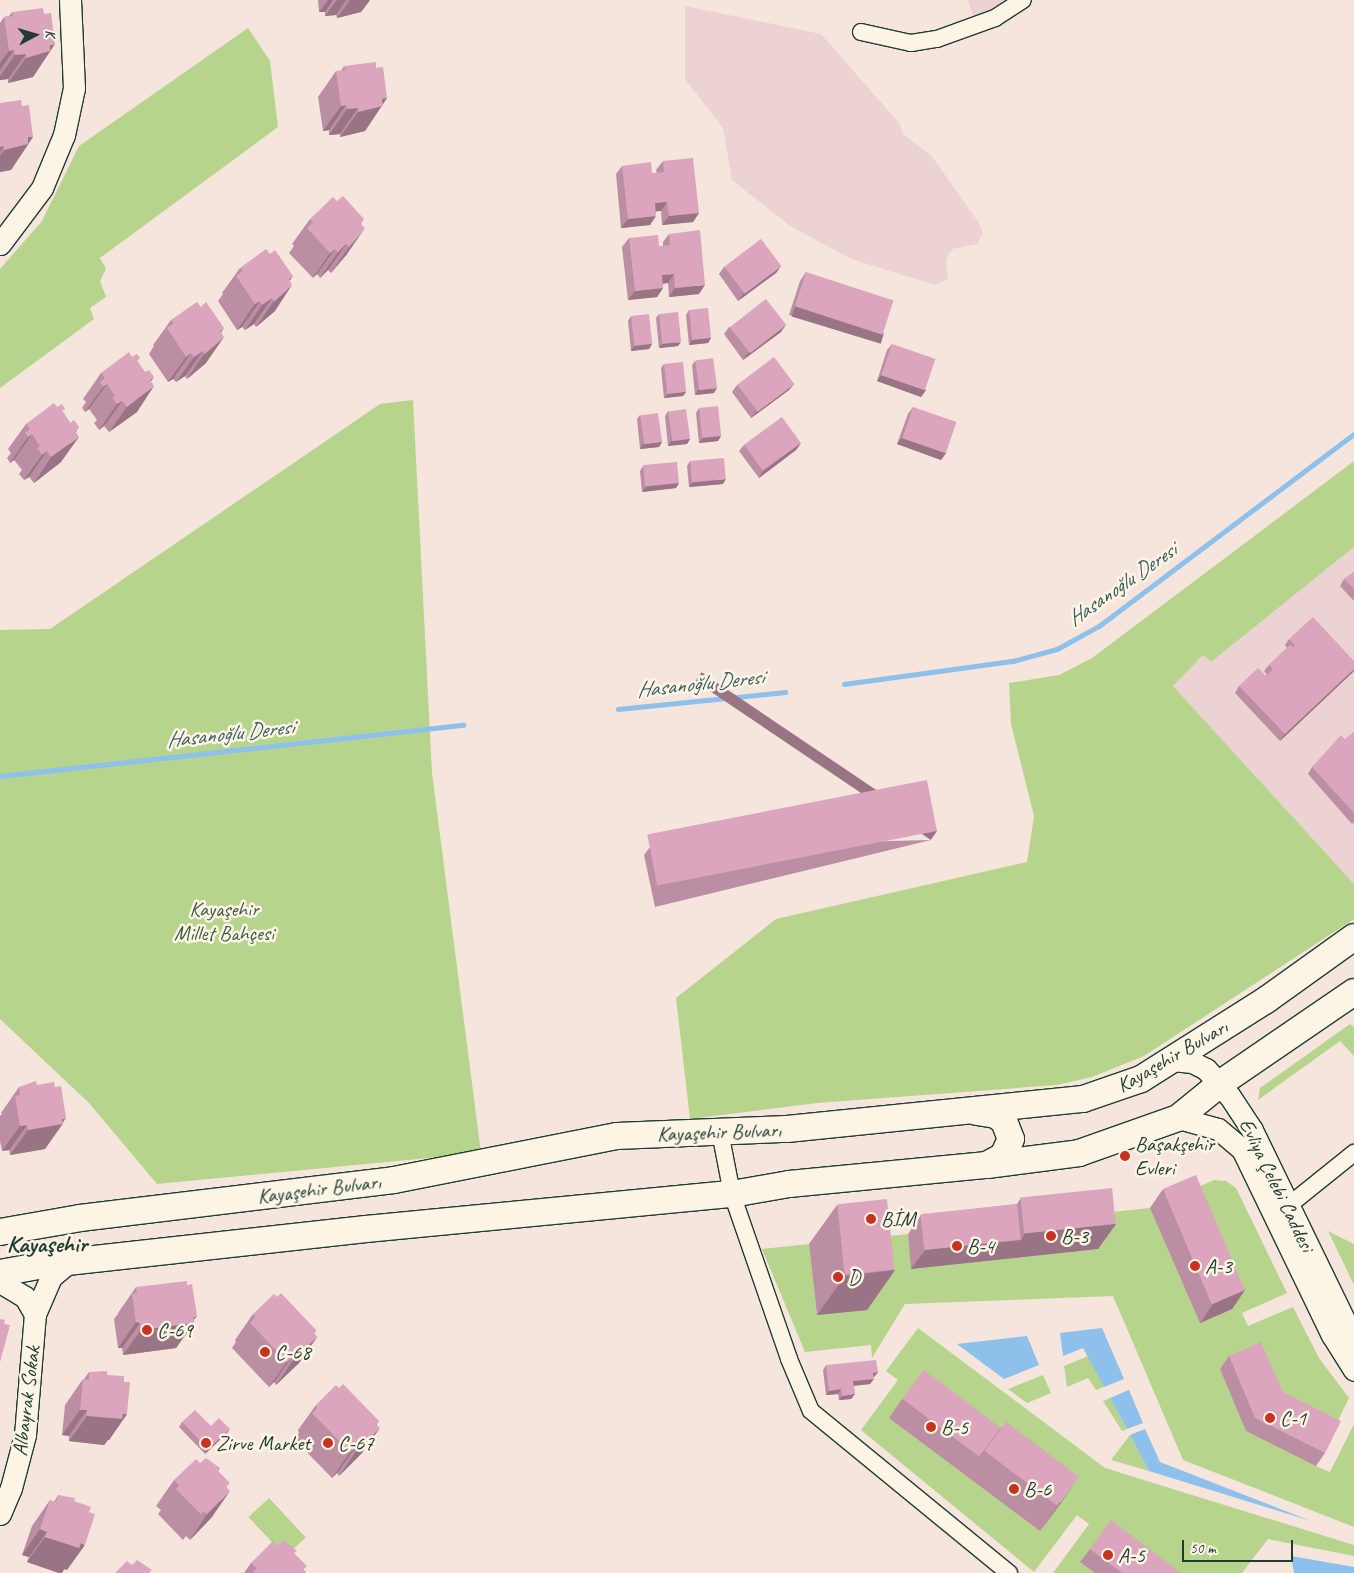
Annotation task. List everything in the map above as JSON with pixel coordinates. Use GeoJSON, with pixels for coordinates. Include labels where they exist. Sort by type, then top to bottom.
{"type":"FeatureCollection","features":[{"type":"Feature","properties":{"kind":"main road","name":"Kayaşehir Bulvarı"},"geometry":{"type":"LineString","coordinates":[[0,1232],[80,1218],[394,1180],[617,1136],[787,1129],[959,1110],[1036,1106],[1083,1099],[1142,1079],[1266,1000],[1354,937]]}},
{"type":"Feature","properties":{"kind":"main road","name":"Kayaşehir Bulvarı"},"geometry":{"type":"LineString","coordinates":[[0,1273],[77,1261],[732,1194],[789,1184],[987,1165],[1079,1153],[1178,1118],[1220,1083],[1350,1001]]}},
{"type":"Feature","properties":{"kind":"main road"},"geometry":{"type":"LineString","coordinates":[[959,1110],[996,1115],[1009,1128],[1010,1145],[1003,1156],[987,1165]]}},
{"type":"Feature","properties":{"kind":"main road"},"geometry":{"type":"LineString","coordinates":[[77,1261],[80,1218]]}},
{"type":"Feature","properties":{"kind":"street"},"geometry":{"type":"LineString","coordinates":[[0,244],[42,188],[66,126],[74,88],[75,53],[70,0]]}},
{"type":"Feature","properties":{"kind":"street"},"geometry":{"type":"LineString","coordinates":[[861,32],[911,42],[937,39],[995,18],[1023,0]]}},
{"type":"Feature","properties":{"kind":"street","name":"Evliya Çelebi Caddesi"},"geometry":{"type":"LineString","coordinates":[[1172,1060],[1192,1062],[1206,1069],[1220,1083],[1252,1130],[1354,1340]]}},
{"type":"Feature","properties":{"kind":"street","name":"Evliya Çelebi Caddesi"},"geometry":{"type":"LineString","coordinates":[[1178,1118],[1218,1129],[1242,1149],[1332,1335],[1354,1370]]}},
{"type":"Feature","properties":{"kind":"street"},"geometry":{"type":"LineString","coordinates":[[720,1132],[732,1194],[789,1358],[811,1411],[1009,1573]]}},
{"type":"Feature","properties":{"kind":"street"},"geometry":{"type":"LineString","coordinates":[[1288,1206],[1354,1153]]}},
{"type":"Feature","properties":{"kind":"street","name":"Albayrak Sokak"},"geometry":{"type":"LineString","coordinates":[[0,1514],[11,1488],[25,1436],[35,1314],[51,1277],[77,1261]]}},
{"type":"Feature","properties":{"kind":"street"},"geometry":{"type":"LineString","coordinates":[[0,1282],[25,1297],[35,1314]]}},
{"type":"Feature","properties":{"kind":"shaded area"},"geometry":{"type":"Polygon","coordinates":[[[968,0],[1004,0],[986,14],[973,16],[968,0]]]}},
{"type":"Feature","properties":{"kind":"shaded area"},"geometry":{"type":"Polygon","coordinates":[[[685,6],[821,34],[900,124],[903,134],[931,155],[979,223],[983,234],[977,244],[952,249],[946,260],[948,279],[935,285],[851,259],[790,226],[732,180],[723,128],[685,79],[685,6]]]}},
{"type":"Feature","properties":{"kind":"shaded area"},"geometry":{"type":"Polygon","coordinates":[[[1354,547],[1354,884],[1173,686],[1203,655],[1211,662],[1354,547]]]}},
{"type":"Feature","properties":{"kind":"green space"},"geometry":{"type":"Polygon","coordinates":[[[248,28],[270,61],[278,127],[100,258],[106,269],[100,281],[106,297],[90,308],[94,319],[0,388],[0,269],[42,221],[79,146],[248,28]]]}},
{"type":"Feature","properties":{"kind":"green space","name":"Kayaşehir Millet Bahçesi"},"geometry":{"type":"Polygon","coordinates":[[[413,400],[432,773],[481,1153],[157,1184],[89,1103],[0,1019],[0,630],[50,629],[380,404],[413,400]]]}},
{"type":"Feature","properties":{"kind":"green space"},"geometry":{"type":"Polygon","coordinates":[[[1354,461],[1354,547],[1211,662],[1203,655],[1173,686],[1354,884],[1354,919],[1144,1056],[1092,1077],[1057,1085],[817,1103],[690,1119],[676,998],[776,919],[1027,862],[1034,816],[1011,724],[1009,683],[1059,675],[1092,658],[1354,461]]]}},
{"type":"Feature","properties":{"kind":"green space"},"geometry":{"type":"Polygon","coordinates":[[[1350,1024],[1354,1027],[1354,1056],[1340,1041],[1258,1100],[1260,1088],[1350,1024]]]}},
{"type":"Feature","properties":{"kind":"green space"},"geometry":{"type":"Polygon","coordinates":[[[1214,1180],[1226,1181],[1236,1188],[1287,1293],[1242,1313],[1248,1326],[1293,1307],[1319,1358],[1349,1398],[1316,1466],[1330,1472],[1354,1424],[1354,1527],[1183,1460],[1113,1296],[905,1304],[872,1358],[871,1345],[805,1352],[762,1249],[809,1244],[817,1315],[860,1239],[908,1234],[912,1269],[1098,1249],[1094,1214],[1150,1208],[1214,1180]]]}},
{"type":"Feature","properties":{"kind":"green space"},"geometry":{"type":"Polygon","coordinates":[[[1328,1231],[1354,1244],[1354,1285],[1328,1231]]]}},
{"type":"Feature","properties":{"kind":"green space"},"geometry":{"type":"Polygon","coordinates":[[[918,1328],[1105,1468],[1354,1545],[1354,1556],[1268,1539],[1242,1573],[1053,1573],[1089,1524],[1077,1515],[1034,1572],[861,1430],[898,1380],[886,1371],[918,1328]]]}},
{"type":"Feature","properties":{"kind":"green space"},"geometry":{"type":"Polygon","coordinates":[[[1088,1356],[1104,1387],[1096,1390],[1088,1378],[1067,1387],[1064,1366],[1088,1356]]]}},
{"type":"Feature","properties":{"kind":"green space"},"geometry":{"type":"Polygon","coordinates":[[[1043,1375],[1051,1393],[1027,1403],[1008,1389],[1043,1375]]]}},
{"type":"Feature","properties":{"kind":"green space"},"geometry":{"type":"Polygon","coordinates":[[[1110,1398],[1127,1429],[1122,1431],[1103,1401],[1110,1398]]]}},
{"type":"Feature","properties":{"kind":"green space"},"geometry":{"type":"Polygon","coordinates":[[[1130,1435],[1149,1471],[1111,1460],[1130,1435]]]}},
{"type":"Feature","properties":{"kind":"green space"},"geometry":{"type":"Polygon","coordinates":[[[269,1498],[306,1537],[285,1557],[249,1517],[269,1498]]]}},
{"type":"Feature","properties":{"kind":"water"},"geometry":{"type":"Polygon","coordinates":[[[1102,1328],[1124,1379],[1104,1387],[1083,1348],[1063,1356],[1060,1333],[1102,1328]]]}},
{"type":"Feature","properties":{"kind":"water"},"geometry":{"type":"Polygon","coordinates":[[[1027,1336],[1039,1365],[1004,1379],[957,1344],[1027,1336]]]}},
{"type":"Feature","properties":{"kind":"water"},"geometry":{"type":"Polygon","coordinates":[[[1129,1390],[1143,1423],[1127,1429],[1110,1398],[1129,1390]]]}},
{"type":"Feature","properties":{"kind":"water"},"geometry":{"type":"Polygon","coordinates":[[[1145,1429],[1160,1462],[1311,1521],[1149,1471],[1130,1435],[1145,1429]]]}},
{"type":"Feature","properties":{"kind":"water"},"geometry":{"type":"Polygon","coordinates":[[[1291,1556],[1354,1567],[1354,1573],[1294,1573],[1291,1556]]]}},
{"type":"Feature","properties":{"kind":"building"},"geometry":{"type":"Polygon","coordinates":[[[43,8],[44,14],[51,13],[55,44],[50,45],[50,51],[26,58],[26,54],[15,55],[14,50],[9,51],[4,17],[13,16],[12,12],[43,8]]]}},
{"type":"Feature","properties":{"kind":"building"},"geometry":{"type":"Polygon","coordinates":[[[376,62],[376,68],[383,67],[387,98],[382,99],[383,106],[358,112],[358,108],[347,109],[346,105],[341,106],[336,71],[345,70],[344,66],[376,62]]]}},
{"type":"Feature","properties":{"kind":"building"},"geometry":{"type":"Polygon","coordinates":[[[21,100],[22,106],[29,105],[33,137],[28,137],[28,144],[4,150],[4,146],[0,147],[0,103],[21,100]]]}},
{"type":"Feature","properties":{"kind":"building"},"geometry":{"type":"Polygon","coordinates":[[[693,158],[699,213],[669,216],[667,202],[655,203],[656,216],[628,219],[622,166],[651,162],[652,173],[664,172],[663,161],[693,158]]]}},
{"type":"Feature","properties":{"kind":"building"},"geometry":{"type":"Polygon","coordinates":[[[343,196],[364,219],[360,223],[365,228],[349,247],[346,244],[338,252],[335,249],[330,253],[307,228],[313,222],[310,219],[333,197],[337,201],[343,196]]]}},
{"type":"Feature","properties":{"kind":"building"},"geometry":{"type":"Polygon","coordinates":[[[700,230],[705,285],[675,288],[674,274],[662,275],[663,288],[635,291],[629,238],[658,235],[659,246],[670,245],[669,234],[700,230]]]}},
{"type":"Feature","properties":{"kind":"building"},"geometry":{"type":"Polygon","coordinates":[[[761,239],[781,266],[745,294],[724,267],[761,239]]]}},
{"type":"Feature","properties":{"kind":"building"},"geometry":{"type":"Polygon","coordinates":[[[266,249],[270,254],[275,250],[293,276],[289,279],[292,285],[274,302],[272,298],[262,305],[260,301],[255,304],[236,276],[243,271],[240,268],[266,249]]]}},
{"type":"Feature","properties":{"kind":"building"},"geometry":{"type":"Polygon","coordinates":[[[806,272],[893,300],[882,335],[795,306],[806,272]]]}},
{"type":"Feature","properties":{"kind":"building"},"geometry":{"type":"Polygon","coordinates":[[[766,299],[786,325],[750,353],[730,327],[766,299]]]}},
{"type":"Feature","properties":{"kind":"building"},"geometry":{"type":"Polygon","coordinates":[[[197,302],[201,307],[206,302],[224,328],[220,331],[224,337],[205,354],[203,351],[194,357],[191,353],[186,357],[167,328],[174,323],[171,320],[197,302]]]}},
{"type":"Feature","properties":{"kind":"building"},"geometry":{"type":"Polygon","coordinates":[[[708,308],[711,338],[692,340],[689,310],[708,308]]]}},
{"type":"Feature","properties":{"kind":"building"},"geometry":{"type":"Polygon","coordinates":[[[678,312],[681,342],[662,344],[659,314],[678,312]]]}},
{"type":"Feature","properties":{"kind":"building"},"geometry":{"type":"Polygon","coordinates":[[[649,314],[652,344],[634,346],[631,316],[649,314]]]}},
{"type":"Feature","properties":{"kind":"building"},"geometry":{"type":"Polygon","coordinates":[[[892,344],[935,359],[925,390],[881,375],[892,344]]]}},
{"type":"Feature","properties":{"kind":"building"},"geometry":{"type":"Polygon","coordinates":[[[129,352],[132,357],[137,354],[140,358],[137,361],[145,372],[149,370],[154,377],[150,380],[154,386],[127,407],[122,401],[117,404],[112,398],[115,396],[107,384],[103,387],[100,382],[105,378],[101,373],[129,352]]]}},
{"type":"Feature","properties":{"kind":"building"},"geometry":{"type":"Polygon","coordinates":[[[774,357],[794,384],[758,412],[737,385],[774,357]]]}},
{"type":"Feature","properties":{"kind":"building"},"geometry":{"type":"Polygon","coordinates":[[[713,358],[717,388],[699,390],[695,361],[713,358]]]}},
{"type":"Feature","properties":{"kind":"building"},"geometry":{"type":"Polygon","coordinates":[[[683,362],[686,392],[667,394],[664,364],[683,362]]]}},
{"type":"Feature","properties":{"kind":"building"},"geometry":{"type":"Polygon","coordinates":[[[54,403],[57,407],[62,404],[65,409],[62,411],[70,423],[74,420],[79,427],[75,431],[79,437],[51,457],[47,451],[42,455],[37,448],[40,446],[32,434],[28,437],[25,433],[30,429],[26,424],[54,403]]]}},
{"type":"Feature","properties":{"kind":"building"},"geometry":{"type":"Polygon","coordinates":[[[718,406],[721,436],[702,438],[699,408],[718,406]]]}},
{"type":"Feature","properties":{"kind":"building"},"geometry":{"type":"Polygon","coordinates":[[[913,407],[956,422],[946,453],[902,438],[913,407]]]}},
{"type":"Feature","properties":{"kind":"building"},"geometry":{"type":"Polygon","coordinates":[[[686,409],[690,439],[672,441],[668,412],[686,409]]]}},
{"type":"Feature","properties":{"kind":"building"},"geometry":{"type":"Polygon","coordinates":[[[658,413],[662,442],[644,444],[640,416],[658,413]]]}},
{"type":"Feature","properties":{"kind":"building"},"geometry":{"type":"Polygon","coordinates":[[[782,417],[801,443],[763,471],[744,445],[782,417]]]}},
{"type":"Feature","properties":{"kind":"building"},"geometry":{"type":"Polygon","coordinates":[[[724,458],[726,479],[692,482],[690,461],[724,458]]]}},
{"type":"Feature","properties":{"kind":"building"},"geometry":{"type":"Polygon","coordinates":[[[677,462],[679,483],[645,486],[643,465],[677,462]]]}},
{"type":"Feature","properties":{"kind":"building"},"geometry":{"type":"Polygon","coordinates":[[[1354,572],[1354,589],[1344,579],[1354,572]]]}},
{"type":"Feature","properties":{"kind":"building"},"geometry":{"type":"Polygon","coordinates":[[[1313,617],[1354,661],[1354,669],[1285,734],[1239,686],[1258,668],[1266,676],[1273,669],[1269,665],[1290,645],[1293,647],[1295,645],[1289,639],[1313,617]]]}},
{"type":"Feature","properties":{"kind":"building"},"geometry":{"type":"Polygon","coordinates":[[[1354,732],[1354,813],[1312,767],[1341,735],[1345,740],[1354,732]]]}},
{"type":"Feature","properties":{"kind":"building"},"geometry":{"type":"Polygon","coordinates":[[[927,780],[937,831],[657,885],[647,834],[927,780]]]}},
{"type":"Feature","properties":{"kind":"building"},"geometry":{"type":"Polygon","coordinates":[[[36,1081],[37,1085],[54,1082],[55,1087],[61,1086],[66,1118],[62,1119],[63,1124],[28,1130],[27,1125],[20,1126],[15,1096],[20,1095],[19,1087],[36,1081]]]}},
{"type":"Feature","properties":{"kind":"building"},"geometry":{"type":"Polygon","coordinates":[[[1196,1175],[1245,1290],[1212,1304],[1163,1189],[1196,1175]]]}},
{"type":"Feature","properties":{"kind":"building"},"geometry":{"type":"Polygon","coordinates":[[[1112,1188],[1116,1224],[1024,1233],[1021,1198],[1112,1188]]]}},
{"type":"Feature","properties":{"kind":"building"},"geometry":{"type":"Polygon","coordinates":[[[887,1199],[894,1270],[845,1275],[837,1204],[887,1199]]]}},
{"type":"Feature","properties":{"kind":"building"},"geometry":{"type":"Polygon","coordinates":[[[1017,1204],[1021,1240],[924,1250],[921,1214],[1017,1204]]]}},
{"type":"Feature","properties":{"kind":"building"},"geometry":{"type":"Polygon","coordinates":[[[187,1281],[187,1285],[192,1284],[197,1316],[193,1316],[194,1323],[141,1330],[140,1323],[136,1322],[132,1294],[137,1293],[136,1287],[187,1281]]]}},
{"type":"Feature","properties":{"kind":"building"},"geometry":{"type":"Polygon","coordinates":[[[281,1293],[316,1330],[314,1333],[317,1337],[294,1359],[292,1357],[287,1362],[250,1323],[255,1317],[253,1314],[274,1294],[277,1297],[281,1293]]]}},
{"type":"Feature","properties":{"kind":"building"},"geometry":{"type":"Polygon","coordinates":[[[0,1319],[5,1320],[4,1324],[10,1325],[0,1362],[0,1319]]]}},
{"type":"Feature","properties":{"kind":"building"},"geometry":{"type":"Polygon","coordinates":[[[1261,1342],[1283,1392],[1341,1421],[1325,1453],[1255,1418],[1229,1356],[1261,1342]]]}},
{"type":"Feature","properties":{"kind":"building"},"geometry":{"type":"Polygon","coordinates":[[[876,1360],[878,1372],[873,1373],[874,1379],[853,1381],[855,1394],[842,1396],[841,1389],[829,1391],[826,1365],[876,1360]]]}},
{"type":"Feature","properties":{"kind":"building"},"geometry":{"type":"Polygon","coordinates":[[[924,1370],[1001,1428],[979,1457],[902,1399],[924,1370]]]}},
{"type":"Feature","properties":{"kind":"building"},"geometry":{"type":"Polygon","coordinates":[[[107,1371],[107,1375],[124,1376],[124,1382],[130,1382],[127,1414],[123,1414],[122,1419],[87,1416],[87,1410],[80,1410],[83,1379],[89,1380],[89,1372],[107,1371]]]}},
{"type":"Feature","properties":{"kind":"building"},"geometry":{"type":"Polygon","coordinates":[[[343,1384],[379,1421],[376,1424],[380,1428],[357,1450],[355,1448],[350,1452],[312,1413],[317,1408],[316,1405],[336,1385],[339,1388],[343,1384]]]}},
{"type":"Feature","properties":{"kind":"building","name":"Zirve Market"},"geometry":{"type":"Polygon","coordinates":[[[195,1410],[211,1426],[219,1418],[230,1429],[208,1449],[182,1422],[195,1410]]]}},
{"type":"Feature","properties":{"kind":"building"},"geometry":{"type":"Polygon","coordinates":[[[1006,1422],[1079,1477],[1057,1506],[984,1451],[1006,1422]]]}},
{"type":"Feature","properties":{"kind":"building"},"geometry":{"type":"Polygon","coordinates":[[[206,1458],[220,1468],[218,1471],[230,1483],[226,1487],[230,1491],[207,1514],[204,1511],[201,1514],[176,1489],[179,1485],[174,1480],[196,1459],[200,1463],[206,1458]]]}},
{"type":"Feature","properties":{"kind":"building"},"geometry":{"type":"Polygon","coordinates":[[[58,1495],[75,1498],[74,1501],[91,1507],[89,1512],[95,1514],[85,1545],[81,1543],[79,1548],[45,1537],[47,1532],[40,1529],[50,1500],[56,1502],[58,1495]]]}},
{"type":"Feature","properties":{"kind":"building"},"geometry":{"type":"Polygon","coordinates":[[[1111,1520],[1181,1573],[1122,1573],[1090,1549],[1111,1520]]]}},
{"type":"Feature","properties":{"kind":"building"},"geometry":{"type":"Polygon","coordinates":[[[283,1540],[297,1551],[294,1553],[307,1566],[303,1570],[306,1573],[254,1573],[257,1568],[251,1563],[273,1541],[277,1546],[283,1540]]]}},
{"type":"Feature","properties":{"kind":"building"},"geometry":{"type":"Polygon","coordinates":[[[137,1560],[152,1570],[149,1573],[115,1573],[127,1561],[132,1565],[137,1560]]]}},
{"type":"Feature","properties":{"kind":"waterway","name":"Hasanoğlu Deresi"},"geometry":{"type":"LineString","coordinates":[[844,684],[1013,661],[1057,649],[1099,626],[1354,434]]}},
{"type":"Feature","properties":{"kind":"waterway","name":"Hasanoğlu Deresi"},"geometry":{"type":"LineString","coordinates":[[618,709],[785,692]]}},
{"type":"Feature","properties":{"kind":"waterway","name":"Hasanoğlu Deresi"},"geometry":{"type":"LineString","coordinates":[[0,776],[463,725]]}},
{"type":"Feature","properties":{"kind":"place","name":"Başakşehir Evleri"},"geometry":{"type":"Point","coordinates":[1125,1156]}},
{"type":"Feature","properties":{"kind":"place","name":"BİM"},"geometry":{"type":"Point","coordinates":[871,1219]}},
{"type":"Feature","properties":{"kind":"place","name":"B-3"},"geometry":{"type":"Point","coordinates":[1051,1236]}},
{"type":"Feature","properties":{"kind":"place","name":"B-4"},"geometry":{"type":"Point","coordinates":[957,1246]}},
{"type":"Feature","properties":{"kind":"place","name":"A-3"},"geometry":{"type":"Point","coordinates":[1195,1266]}},
{"type":"Feature","properties":{"kind":"place","name":"D"},"geometry":{"type":"Point","coordinates":[838,1277]}},
{"type":"Feature","properties":{"kind":"place","name":"C-69"},"geometry":{"type":"Point","coordinates":[147,1330]}},
{"type":"Feature","properties":{"kind":"place","name":"C-68"},"geometry":{"type":"Point","coordinates":[265,1352]}},
{"type":"Feature","properties":{"kind":"place","name":"C-1"},"geometry":{"type":"Point","coordinates":[1270,1418]}},
{"type":"Feature","properties":{"kind":"place","name":"B-5"},"geometry":{"type":"Point","coordinates":[931,1427]}},
{"type":"Feature","properties":{"kind":"place","name":"Zirve Market"},"geometry":{"type":"Point","coordinates":[206,1443]}},
{"type":"Feature","properties":{"kind":"place","name":"C-67"},"geometry":{"type":"Point","coordinates":[328,1443]}},
{"type":"Feature","properties":{"kind":"place","name":"B-6"},"geometry":{"type":"Point","coordinates":[1014,1489]}},
{"type":"Feature","properties":{"kind":"place","name":"A-5"},"geometry":{"type":"Point","coordinates":[1108,1555]}},
{"type":"Feature","properties":{"kind":"district","name":"Kayaşehir"},"geometry":{"type":"Point","coordinates":[47,1245]}}]}
